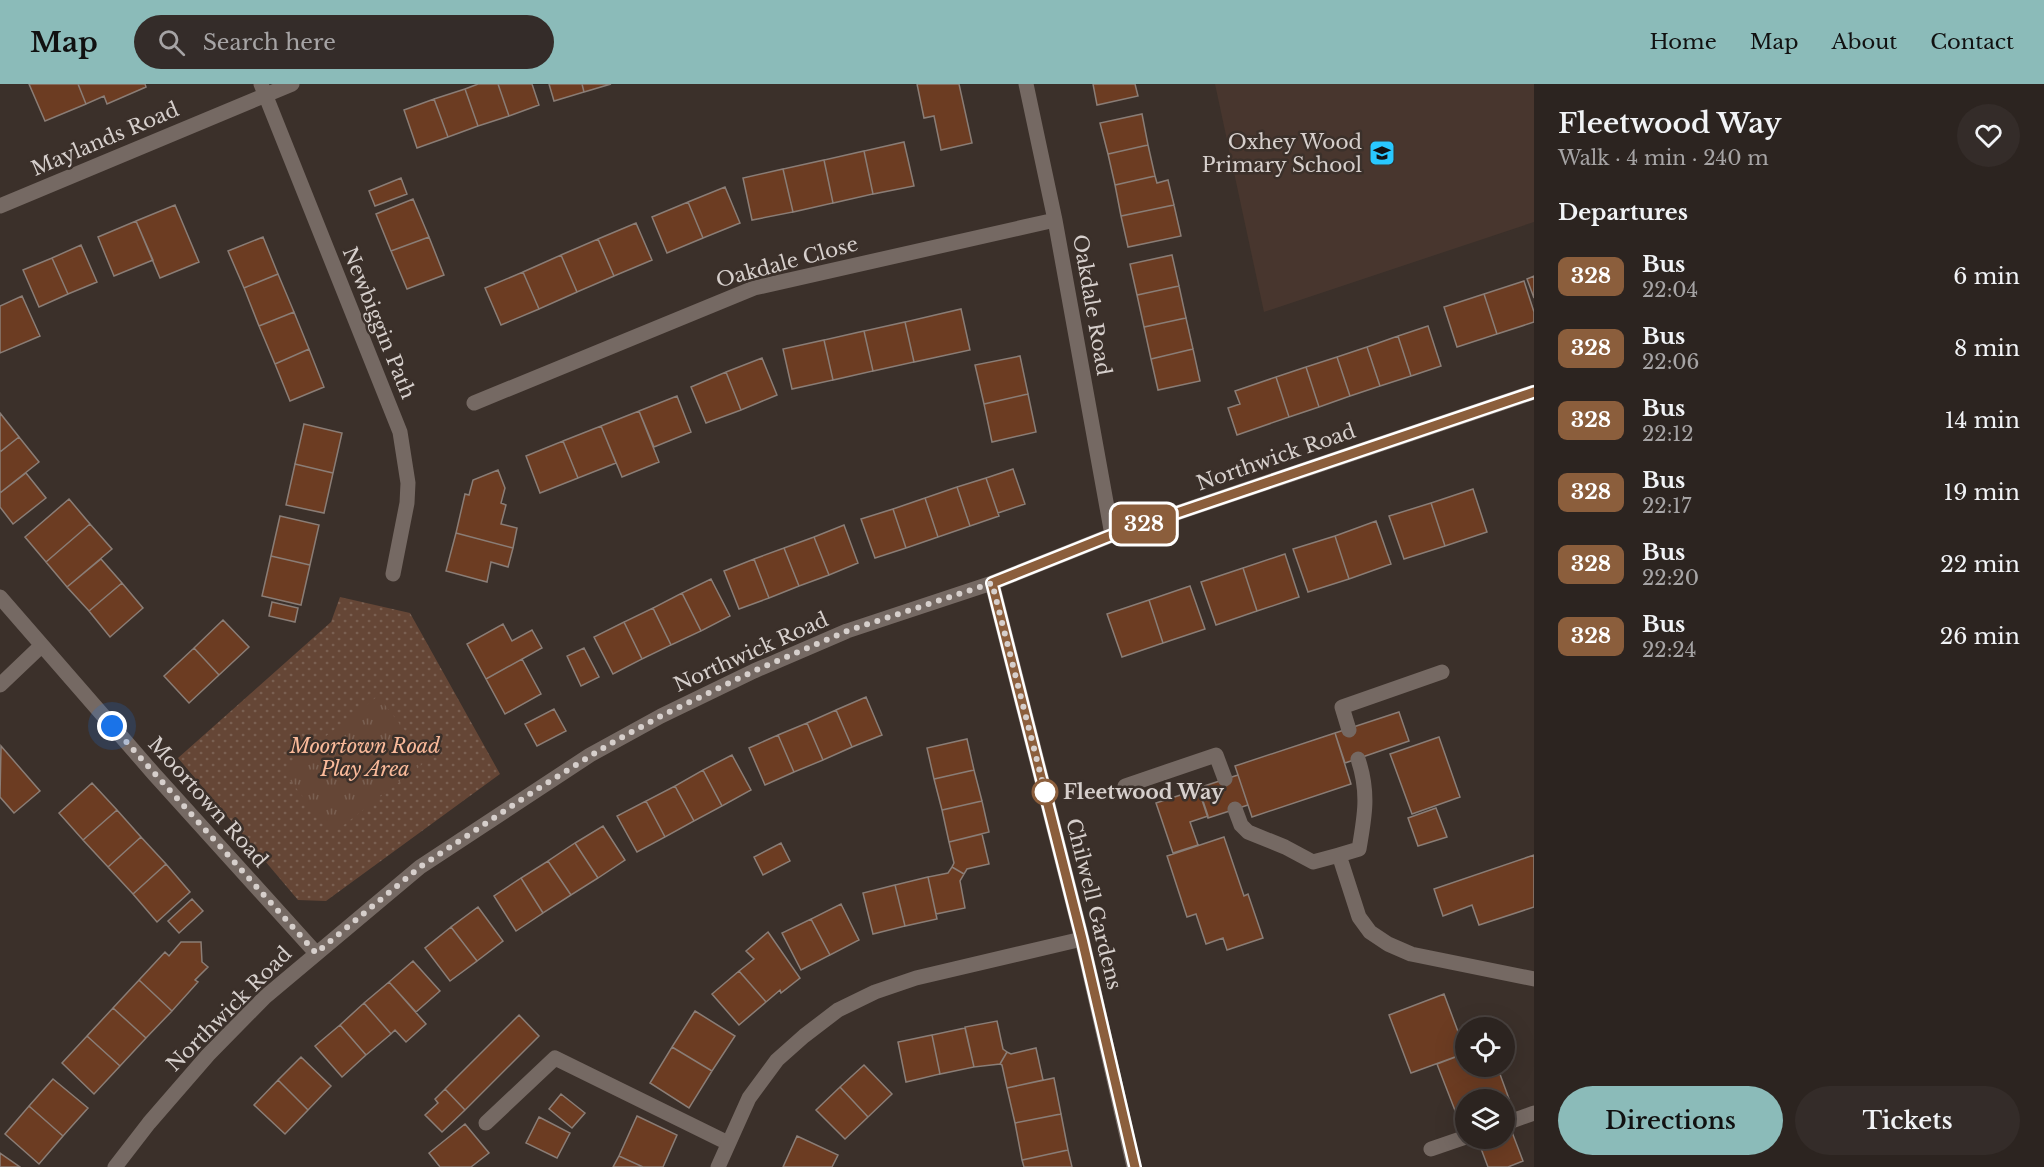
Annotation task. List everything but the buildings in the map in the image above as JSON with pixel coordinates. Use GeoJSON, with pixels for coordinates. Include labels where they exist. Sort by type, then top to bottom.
{"type":"FeatureCollection","features":[{"type":"Feature","properties":{"kind":"street","name":"Maylands Road"},"geometry":{"type":"LineString","coordinates":[[0,206],[262,89],[292,84]]}},
{"type":"Feature","properties":{"kind":"street","name":"Oakdale Road"},"geometry":{"type":"LineString","coordinates":[[1026,84],[1055,220],[1112,535]]}},
{"type":"Feature","properties":{"kind":"street","name":"Newbiggin Path"},"geometry":{"type":"LineString","coordinates":[[262,89],[400,432],[408,483],[407,503],[393,574]]}},
{"type":"Feature","properties":{"kind":"street","name":"Oakdale Close"},"geometry":{"type":"LineString","coordinates":[[474,403],[754,288],[1055,220]]}},
{"type":"Feature","properties":{"kind":"street","name":"Northwick Road"},"geometry":{"type":"LineString","coordinates":[[115,1167],[148,1123],[208,1055],[265,997],[316,953],[420,867],[600,749],[712,691],[837,636],[992,583],[1112,535],[1533,394]]}},
{"type":"Feature","properties":{"kind":"street","name":"Chilwell Gardens"},"geometry":{"type":"LineString","coordinates":[[992,583],[1082,939],[1134,1167]]}},
{"type":"Feature","properties":{"kind":"street","name":"Moortown Road"},"geometry":{"type":"LineString","coordinates":[[0,597],[154,774],[316,953]]}},
{"type":"Feature","properties":{"kind":"street"},"geometry":{"type":"LineString","coordinates":[[0,685],[41,645]]}},
{"type":"Feature","properties":{"kind":"street"},"geometry":{"type":"LineString","coordinates":[[1349,730],[1342,707],[1442,672]]}},
{"type":"Feature","properties":{"kind":"street"},"geometry":{"type":"LineString","coordinates":[[1125,786],[1216,755],[1225,779]]}},
{"type":"Feature","properties":{"kind":"street"},"geometry":{"type":"LineString","coordinates":[[1235,809],[1241,825],[1248,832],[1285,847],[1313,862],[1359,849],[1366,809],[1366,789],[1358,759]]}},
{"type":"Feature","properties":{"kind":"street"},"geometry":{"type":"LineString","coordinates":[[1339,855],[1359,917],[1370,932],[1388,944],[1411,954],[1534,979]]}},
{"type":"Feature","properties":{"kind":"street"},"geometry":{"type":"LineString","coordinates":[[718,1167],[749,1098],[777,1060],[838,1010],[875,992],[916,978],[1082,939]]}},
{"type":"Feature","properties":{"kind":"street"},"geometry":{"type":"LineString","coordinates":[[486,1123],[555,1058],[728,1143]]}},
{"type":"Feature","properties":{"kind":"street"},"geometry":{"type":"LineString","coordinates":[[1515,1120],[1534,1113]]}},
{"type":"Feature","properties":{"kind":"street"},"geometry":{"type":"LineString","coordinates":[[1431,1149],[1455,1141]]}},
{"type":"Feature","properties":{"kind":"shaded area","name":"Oxhey Wood Primary School"},"geometry":{"type":"Polygon","coordinates":[[[1215,84],[1534,84],[1534,222],[1264,312],[1215,84]]]}},
{"type":"Feature","properties":{"kind":"green space"},"geometry":{"type":"Polygon","coordinates":[[[340,597],[410,613],[500,774],[326,901],[298,900],[178,758],[331,622],[340,597]]]}},
{"type":"Feature","properties":{"kind":"green space","name":"Moortown Road Play Area"},"geometry":{"type":"Polygon","coordinates":[[[378,696],[428,760],[332,834],[282,770],[378,696]]]}},
{"type":"Feature","properties":{"kind":"bus line","name":"328"},"geometry":{"type":"LineString","coordinates":[[1135,1167],[1082,939],[992,583],[1112,535],[1534,392]]}},
{"type":"Feature","properties":{"kind":"place","name":"Oxhey Wood Primary School"},"geometry":{"type":"Point","coordinates":[1382,153]}},
{"type":"Feature","properties":{"kind":"place","name":"Fleetwood Way"},"geometry":{"type":"Point","coordinates":[1045,792]}},
{"type":"Feature","properties":{"kind":"route"},"geometry":{"type":"LineString","coordinates":[[112,726],[316,953],[420,867],[608,745],[661,716],[754,671],[847,631],[992,583],[1045,792]]}}]}
